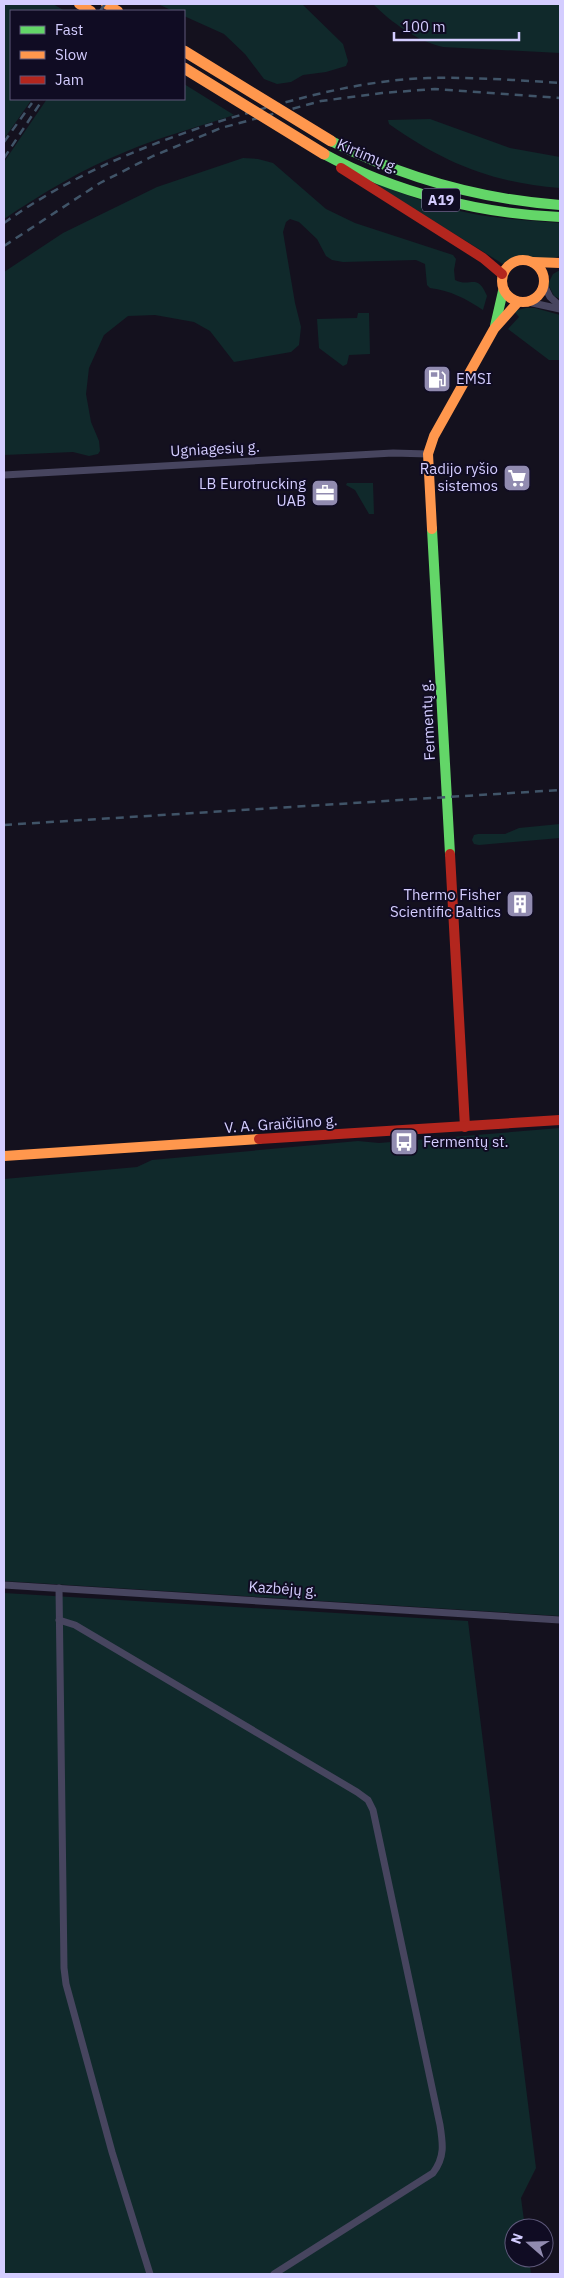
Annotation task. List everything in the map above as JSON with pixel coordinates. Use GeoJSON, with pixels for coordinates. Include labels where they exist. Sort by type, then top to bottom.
{"type":"FeatureCollection","features":[{"type":"Feature","properties":{"kind":"main road","name":"Kirtimų g."},"geometry":{"type":"LineString","coordinates":[[185,52],[331,141],[369,160],[415,178],[466,193],[507,200],[560,205]]}},
{"type":"Feature","properties":{"kind":"main road","name":"Kirtimų g."},"geometry":{"type":"LineString","coordinates":[[185,69],[326,155],[385,181],[445,201],[504,213],[560,217]]}},
{"type":"Feature","properties":{"kind":"main road"},"geometry":{"type":"LineString","coordinates":[[326,155],[358,180],[483,258],[502,274]]}},
{"type":"Feature","properties":{"kind":"main road"},"geometry":{"type":"LineString","coordinates":[[515,261],[560,264],[544,282],[538,296],[523,302],[509,298],[503,291],[502,274],[505,268],[515,261]]}},
{"type":"Feature","properties":{"kind":"main road"},"geometry":{"type":"LineString","coordinates":[[533,262],[540,269],[544,282]]}},
{"type":"Feature","properties":{"kind":"main road","name":"Fermentų g."},"geometry":{"type":"LineString","coordinates":[[466,1127],[428,454],[434,436],[494,329],[503,291]]}},
{"type":"Feature","properties":{"kind":"main road","name":"Fermentų g."},"geometry":{"type":"LineString","coordinates":[[494,329],[523,302]]}},
{"type":"Feature","properties":{"kind":"main road","name":"V. A. Graičiūno g."},"geometry":{"type":"LineString","coordinates":[[4,1156],[560,1120]]}},
{"type":"Feature","properties":{"kind":"street"},"geometry":{"type":"LineString","coordinates":[[544,282],[550,297],[560,308]]}},
{"type":"Feature","properties":{"kind":"street"},"geometry":{"type":"LineString","coordinates":[[523,302],[560,308]]}},
{"type":"Feature","properties":{"kind":"street","name":"Ugniagesių g."},"geometry":{"type":"LineString","coordinates":[[4,475],[393,453],[428,454]]}},
{"type":"Feature","properties":{"kind":"street","name":"Kazbėjų g."},"geometry":{"type":"LineString","coordinates":[[4,1586],[560,1620]]}},
{"type":"Feature","properties":{"kind":"street"},"geometry":{"type":"LineString","coordinates":[[59,1588],[64,1968],[66,1984],[112,2152],[150,2274]]}},
{"type":"Feature","properties":{"kind":"street"},"geometry":{"type":"LineString","coordinates":[[59,1620],[75,1625],[357,1792],[368,1800],[373,1810],[440,2125],[444,2147],[441,2163],[433,2173],[274,2274]]}},
{"type":"Feature","properties":{"kind":"green space"},"geometry":{"type":"Polygon","coordinates":[[[4,4],[53,4],[63,10],[10,10],[10,100],[31,100],[4,139],[4,4]]]}},
{"type":"Feature","properties":{"kind":"green space"},"geometry":{"type":"Polygon","coordinates":[[[158,4],[302,4],[343,44],[348,61],[346,66],[326,72],[303,75],[291,82],[277,84],[264,79],[245,54],[224,34],[185,16],[185,10],[171,10],[158,4]]]}},
{"type":"Feature","properties":{"kind":"green space"},"geometry":{"type":"Polygon","coordinates":[[[373,4],[560,4],[560,53],[443,47],[414,36],[388,18],[373,4]]]}},
{"type":"Feature","properties":{"kind":"green space"},"geometry":{"type":"Polygon","coordinates":[[[185,85],[234,115],[152,142],[93,166],[63,182],[4,219],[4,162],[46,100],[185,100],[185,85]]]}},
{"type":"Feature","properties":{"kind":"green space"},"geometry":{"type":"Polygon","coordinates":[[[430,119],[510,148],[560,157],[560,188],[513,181],[470,169],[409,138],[389,124],[388,120],[430,119]]]}},
{"type":"Feature","properties":{"kind":"green space"},"geometry":{"type":"Polygon","coordinates":[[[243,158],[273,163],[326,209],[355,223],[453,255],[456,259],[455,280],[477,282],[487,296],[483,310],[458,296],[430,288],[427,285],[425,264],[416,260],[343,262],[332,260],[326,256],[317,239],[299,222],[290,219],[286,222],[283,232],[301,327],[299,345],[291,352],[234,362],[210,331],[194,322],[155,315],[128,316],[104,335],[89,368],[86,394],[91,422],[99,441],[100,451],[98,454],[89,456],[73,452],[4,455],[4,272],[63,233],[157,187],[243,158]]]}},
{"type":"Feature","properties":{"kind":"green space"},"geometry":{"type":"Polygon","coordinates":[[[364,178],[442,207],[480,215],[560,223],[560,256],[540,260],[517,256],[503,264],[364,178]]]}},
{"type":"Feature","properties":{"kind":"green space"},"geometry":{"type":"Polygon","coordinates":[[[560,270],[560,299],[554,296],[548,284],[553,274],[560,270]]]}},
{"type":"Feature","properties":{"kind":"green space"},"geometry":{"type":"Polygon","coordinates":[[[535,308],[560,315],[560,360],[549,360],[508,329],[519,317],[514,311],[535,308]]]}},
{"type":"Feature","properties":{"kind":"green space"},"geometry":{"type":"Polygon","coordinates":[[[358,313],[369,313],[370,354],[349,355],[347,364],[343,366],[319,348],[317,319],[357,318],[358,313]]]}},
{"type":"Feature","properties":{"kind":"green space"},"geometry":{"type":"Polygon","coordinates":[[[347,483],[373,483],[374,514],[369,514],[355,490],[346,485],[347,483]]]}},
{"type":"Feature","properties":{"kind":"green space"},"geometry":{"type":"Polygon","coordinates":[[[560,824],[560,838],[479,845],[474,844],[472,840],[474,835],[478,834],[505,834],[519,828],[560,824]]]}},
{"type":"Feature","properties":{"kind":"green space"},"geometry":{"type":"Polygon","coordinates":[[[560,1128],[560,1616],[4,1581],[4,1179],[137,1167],[152,1160],[358,1141],[379,1143],[560,1128]]]}},
{"type":"Feature","properties":{"kind":"green space"},"geometry":{"type":"Polygon","coordinates":[[[4,1593],[468,1621],[536,2168],[521,2198],[524,2218],[504,2218],[504,2268],[530,2268],[531,2274],[4,2274],[4,1593]]]}},
{"type":"Feature","properties":{"kind":"railway"},"geometry":{"type":"LineString","coordinates":[[101,10],[105,4]]}},
{"type":"Feature","properties":{"kind":"railway"},"geometry":{"type":"LineString","coordinates":[[4,223],[63,186],[126,156],[191,131],[300,99],[363,85],[406,79],[461,78],[560,83]]}},
{"type":"Feature","properties":{"kind":"railway"},"geometry":{"type":"LineString","coordinates":[[4,246],[100,183],[153,156],[221,128],[321,101],[382,93],[435,89],[560,98]]}},
{"type":"Feature","properties":{"kind":"railway"},"geometry":{"type":"LineString","coordinates":[[4,158],[42,100]]}},
{"type":"Feature","properties":{"kind":"railway"},"geometry":{"type":"LineString","coordinates":[[4,142],[32,103]]}},
{"type":"Feature","properties":{"kind":"railway"},"geometry":{"type":"LineString","coordinates":[[4,825],[560,790]]}},
{"type":"Feature","properties":{"kind":"traffic: fast"},"geometry":{"type":"LineString","coordinates":[[331,141],[386,166],[442,185],[500,198],[560,205]]}},
{"type":"Feature","properties":{"kind":"traffic: fast"},"geometry":{"type":"LineString","coordinates":[[324,154],[379,179],[438,199],[499,211],[560,217]]}},
{"type":"Feature","properties":{"kind":"traffic: fast"},"geometry":{"type":"LineString","coordinates":[[495,326],[503,291]]}},
{"type":"Feature","properties":{"kind":"traffic: fast"},"geometry":{"type":"LineString","coordinates":[[432,529],[450,854]]}},
{"type":"Feature","properties":{"kind":"traffic: slow"},"geometry":{"type":"LineString","coordinates":[[79,4],[89,10]]}},
{"type":"Feature","properties":{"kind":"traffic: slow"},"geometry":{"type":"LineString","coordinates":[[106,4],[116,10]]}},
{"type":"Feature","properties":{"kind":"traffic: slow"},"geometry":{"type":"LineString","coordinates":[[185,52],[331,141]]}},
{"type":"Feature","properties":{"kind":"traffic: slow"},"geometry":{"type":"LineString","coordinates":[[185,69],[324,154]]}},
{"type":"Feature","properties":{"kind":"traffic: slow"},"geometry":{"type":"LineString","coordinates":[[527,260],[535,263],[541,269],[544,281],[541,293],[535,299],[519,302],[511,299],[505,293],[502,277],[505,269],[511,263],[527,260]]}},
{"type":"Feature","properties":{"kind":"traffic: slow"},"geometry":{"type":"LineString","coordinates":[[533,262],[560,263]]}},
{"type":"Feature","properties":{"kind":"traffic: slow"},"geometry":{"type":"LineString","coordinates":[[432,529],[428,454],[434,436],[494,329],[518,302]]}},
{"type":"Feature","properties":{"kind":"traffic: slow"},"geometry":{"type":"LineString","coordinates":[[4,1156],[259,1139]]}},
{"type":"Feature","properties":{"kind":"traffic: jam"},"geometry":{"type":"LineString","coordinates":[[341,168],[483,258],[502,274]]}},
{"type":"Feature","properties":{"kind":"traffic: jam"},"geometry":{"type":"LineString","coordinates":[[450,854],[465,1127]]}},
{"type":"Feature","properties":{"kind":"traffic: jam"},"geometry":{"type":"LineString","coordinates":[[259,1139],[560,1120]]}},
{"type":"Feature","properties":{"kind":"place","name":"EMSI"},"geometry":{"type":"Point","coordinates":[437,379]}},
{"type":"Feature","properties":{"kind":"place","name":"Radijo ryšio sistemos"},"geometry":{"type":"Point","coordinates":[517,478]}},
{"type":"Feature","properties":{"kind":"place","name":"LB Eurotrucking UAB"},"geometry":{"type":"Point","coordinates":[325,493]}},
{"type":"Feature","properties":{"kind":"place","name":"Thermo Fisher Scientific Baltics"},"geometry":{"type":"Point","coordinates":[520,904]}},
{"type":"Feature","properties":{"kind":"place","name":"Fermentų st."},"geometry":{"type":"Point","coordinates":[404,1142]}}]}
